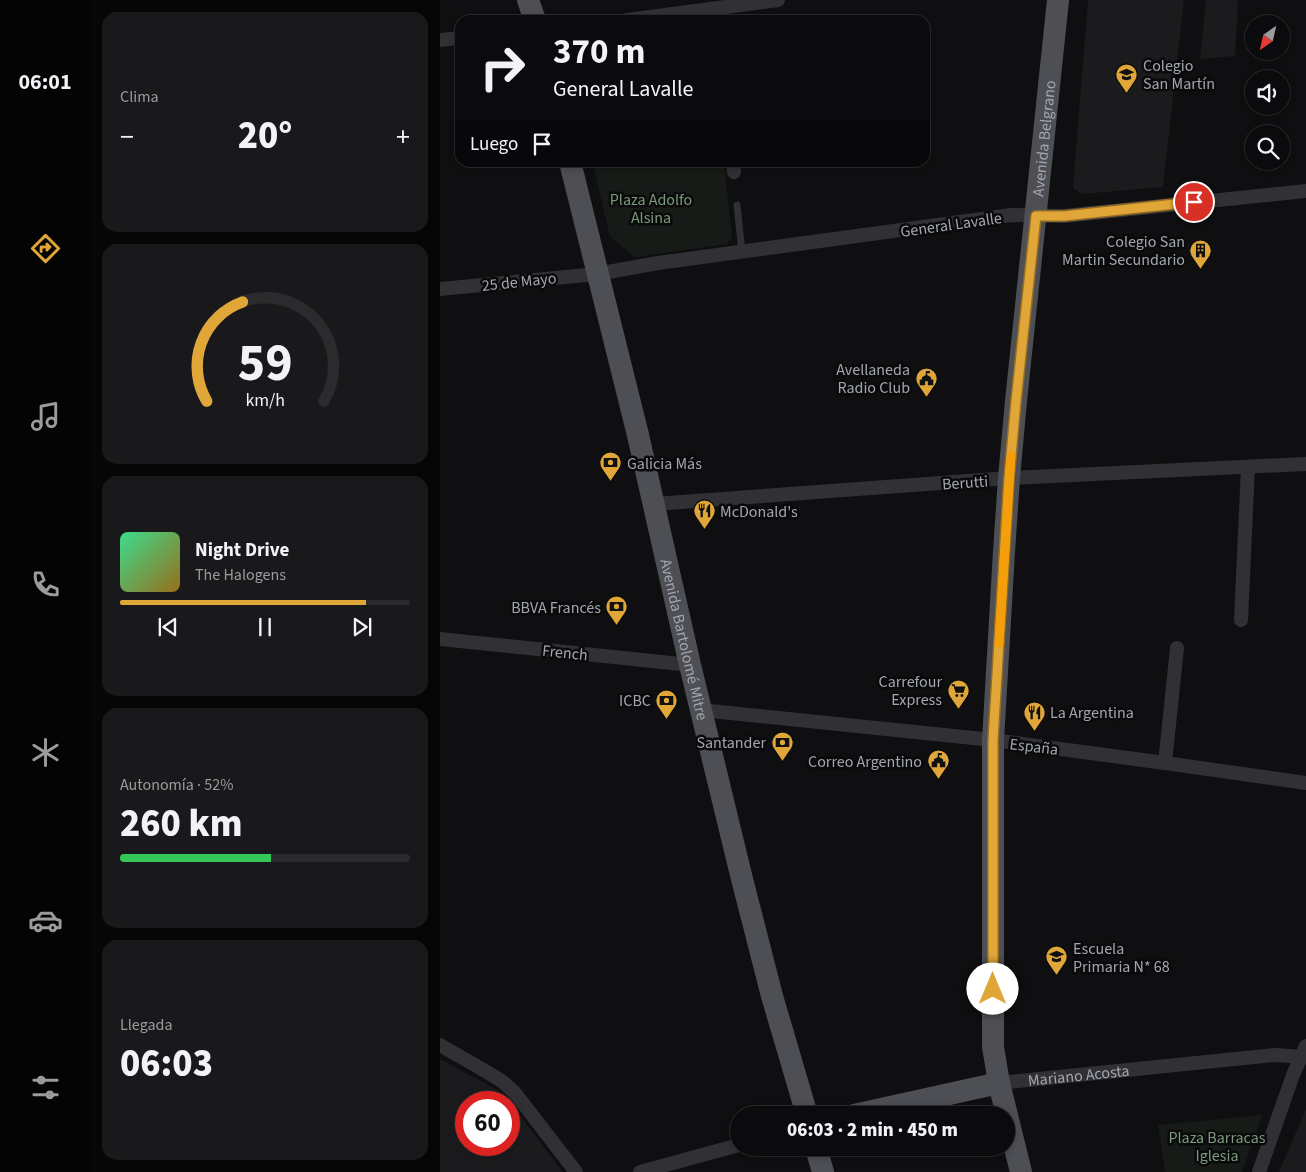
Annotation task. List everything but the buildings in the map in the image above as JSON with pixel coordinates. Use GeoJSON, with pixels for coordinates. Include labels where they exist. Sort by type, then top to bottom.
{"type":"FeatureCollection","features":[{"type":"Feature","properties":{"kind":"main road"},"geometry":{"type":"LineString","coordinates":[[528,0],[533,15]]}},
{"type":"Feature","properties":{"kind":"main road","name":"Avenida Belgrano"},"geometry":{"type":"LineString","coordinates":[[1022,1172],[999,1083],[993,1047],[993,740],[1009,478],[1058,0]]}},
{"type":"Feature","properties":{"kind":"main road","name":"Avenida Bartolomé Mitre"},"geometry":{"type":"LineString","coordinates":[[571,167],[765,969],[804,1106]]}},
{"type":"Feature","properties":{"kind":"main road","name":"Mariano Acosta"},"geometry":{"type":"LineString","coordinates":[[895,1106],[999,1083]]}},
{"type":"Feature","properties":{"kind":"main road"},"geometry":{"type":"LineString","coordinates":[[818,1156],[823,1172]]}},
{"type":"Feature","properties":{"kind":"street"},"geometry":{"type":"LineString","coordinates":[[667,15],[778,0]]}},
{"type":"Feature","properties":{"kind":"street"},"geometry":{"type":"LineString","coordinates":[[440,40],[455,38]]}},
{"type":"Feature","properties":{"kind":"street","name":"General Lavalle"},"geometry":{"type":"LineString","coordinates":[[597,274],[649,265],[1011,215],[1064,216],[1306,191]]}},
{"type":"Feature","properties":{"kind":"street","name":"25 de Mayo"},"geometry":{"type":"LineString","coordinates":[[440,289],[597,274]]}},
{"type":"Feature","properties":{"kind":"street","name":"Berutti"},"geometry":{"type":"LineString","coordinates":[[654,504],[1009,478],[1306,464]]}},
{"type":"Feature","properties":{"kind":"street"},"geometry":{"type":"LineString","coordinates":[[1242,620],[1248,467]]}},
{"type":"Feature","properties":{"kind":"street","name":"French"},"geometry":{"type":"LineString","coordinates":[[440,639],[690,665]]}},
{"type":"Feature","properties":{"kind":"street"},"geometry":{"type":"LineString","coordinates":[[1165,762],[1177,648]]}},
{"type":"Feature","properties":{"kind":"street","name":"España"},"geometry":{"type":"LineString","coordinates":[[701,710],[993,740],[1165,762],[1306,783]]}},
{"type":"Feature","properties":{"kind":"street"},"geometry":{"type":"LineString","coordinates":[[440,1045],[504,1082],[515,1093],[576,1172]]}},
{"type":"Feature","properties":{"kind":"street"},"geometry":{"type":"LineString","coordinates":[[1259,1172],[1294,1075],[1305,1053]]}},
{"type":"Feature","properties":{"kind":"street","name":"Mariano Acosta"},"geometry":{"type":"LineString","coordinates":[[999,1083],[1305,1053]]}},
{"type":"Feature","properties":{"kind":"street"},"geometry":{"type":"LineString","coordinates":[[640,1172],[730,1147]]}},
{"type":"Feature","properties":{"kind":"lane"},"geometry":{"type":"LineString","coordinates":[[737,205],[742,252]]}},
{"type":"Feature","properties":{"kind":"shaded area","name":"Colegio San Martín"},"geometry":{"type":"Polygon","coordinates":[[[1088,0],[1184,0],[1163,187],[1082,194],[1073,188],[1088,0]]]}},
{"type":"Feature","properties":{"kind":"shaded area","name":"Colegio San Martín"},"geometry":{"type":"Polygon","coordinates":[[[1206,0],[1238,0],[1235,56],[1200,59],[1206,0]]]}},
{"type":"Feature","properties":{"kind":"shaded area"},"geometry":{"type":"Polygon","coordinates":[[[440,1059],[499,1091],[455,1091],[455,1156],[520,1156],[520,1115],[563,1172],[440,1172],[440,1059]]]}},
{"type":"Feature","properties":{"kind":"shaded area"},"geometry":{"type":"Polygon","coordinates":[[[1306,1109],[1306,1172],[1279,1172],[1306,1109]]]}},
{"type":"Feature","properties":{"kind":"green space","name":"Plaza Adolfo Alsina"},"geometry":{"type":"Polygon","coordinates":[[[594,167],[724,167],[732,238],[727,244],[635,257],[610,237],[594,167]]]}},
{"type":"Feature","properties":{"kind":"green space","name":"Plaza Barracas Iglesia"},"geometry":{"type":"Polygon","coordinates":[[[1262,1115],[1242,1172],[1165,1172],[1158,1125],[1262,1115]]]}},
{"type":"Feature","properties":{"kind":"slow traffic"},"geometry":{"type":"LineString","coordinates":[[999,643],[1011,456]]}},
{"type":"Feature","properties":{"kind":"place","name":"Colegio San Martín"},"geometry":{"type":"Point","coordinates":[1127,93]}},
{"type":"Feature","properties":{"kind":"place","name":"Colegio San Martin Secundario"},"geometry":{"type":"Point","coordinates":[1201,269]}},
{"type":"Feature","properties":{"kind":"place","name":"Avellaneda Radio Club"},"geometry":{"type":"Point","coordinates":[926,397]}},
{"type":"Feature","properties":{"kind":"place","name":"Galicia Más"},"geometry":{"type":"Point","coordinates":[611,482]}},
{"type":"Feature","properties":{"kind":"place","name":"McDonald's"},"geometry":{"type":"Point","coordinates":[704,530]}},
{"type":"Feature","properties":{"kind":"place","name":"BBVA Francés"},"geometry":{"type":"Point","coordinates":[617,626]}},
{"type":"Feature","properties":{"kind":"place","name":"Carrefour Express"},"geometry":{"type":"Point","coordinates":[958,709]}},
{"type":"Feature","properties":{"kind":"place","name":"ICBC"},"geometry":{"type":"Point","coordinates":[667,719]}},
{"type":"Feature","properties":{"kind":"place","name":"La Argentina"},"geometry":{"type":"Point","coordinates":[1034,731]}},
{"type":"Feature","properties":{"kind":"place","name":"Santander"},"geometry":{"type":"Point","coordinates":[782,761]}},
{"type":"Feature","properties":{"kind":"place","name":"Correo Argentino"},"geometry":{"type":"Point","coordinates":[938,780]}},
{"type":"Feature","properties":{"kind":"place","name":"Escuela Primaria N* 68"},"geometry":{"type":"Point","coordinates":[1057,976]}},
{"type":"Feature","properties":{"kind":"route"},"geometry":{"type":"LineString","coordinates":[[993,989],[993,740],[1009,478],[1036,216],[1064,216],[1194,202]]}}]}
